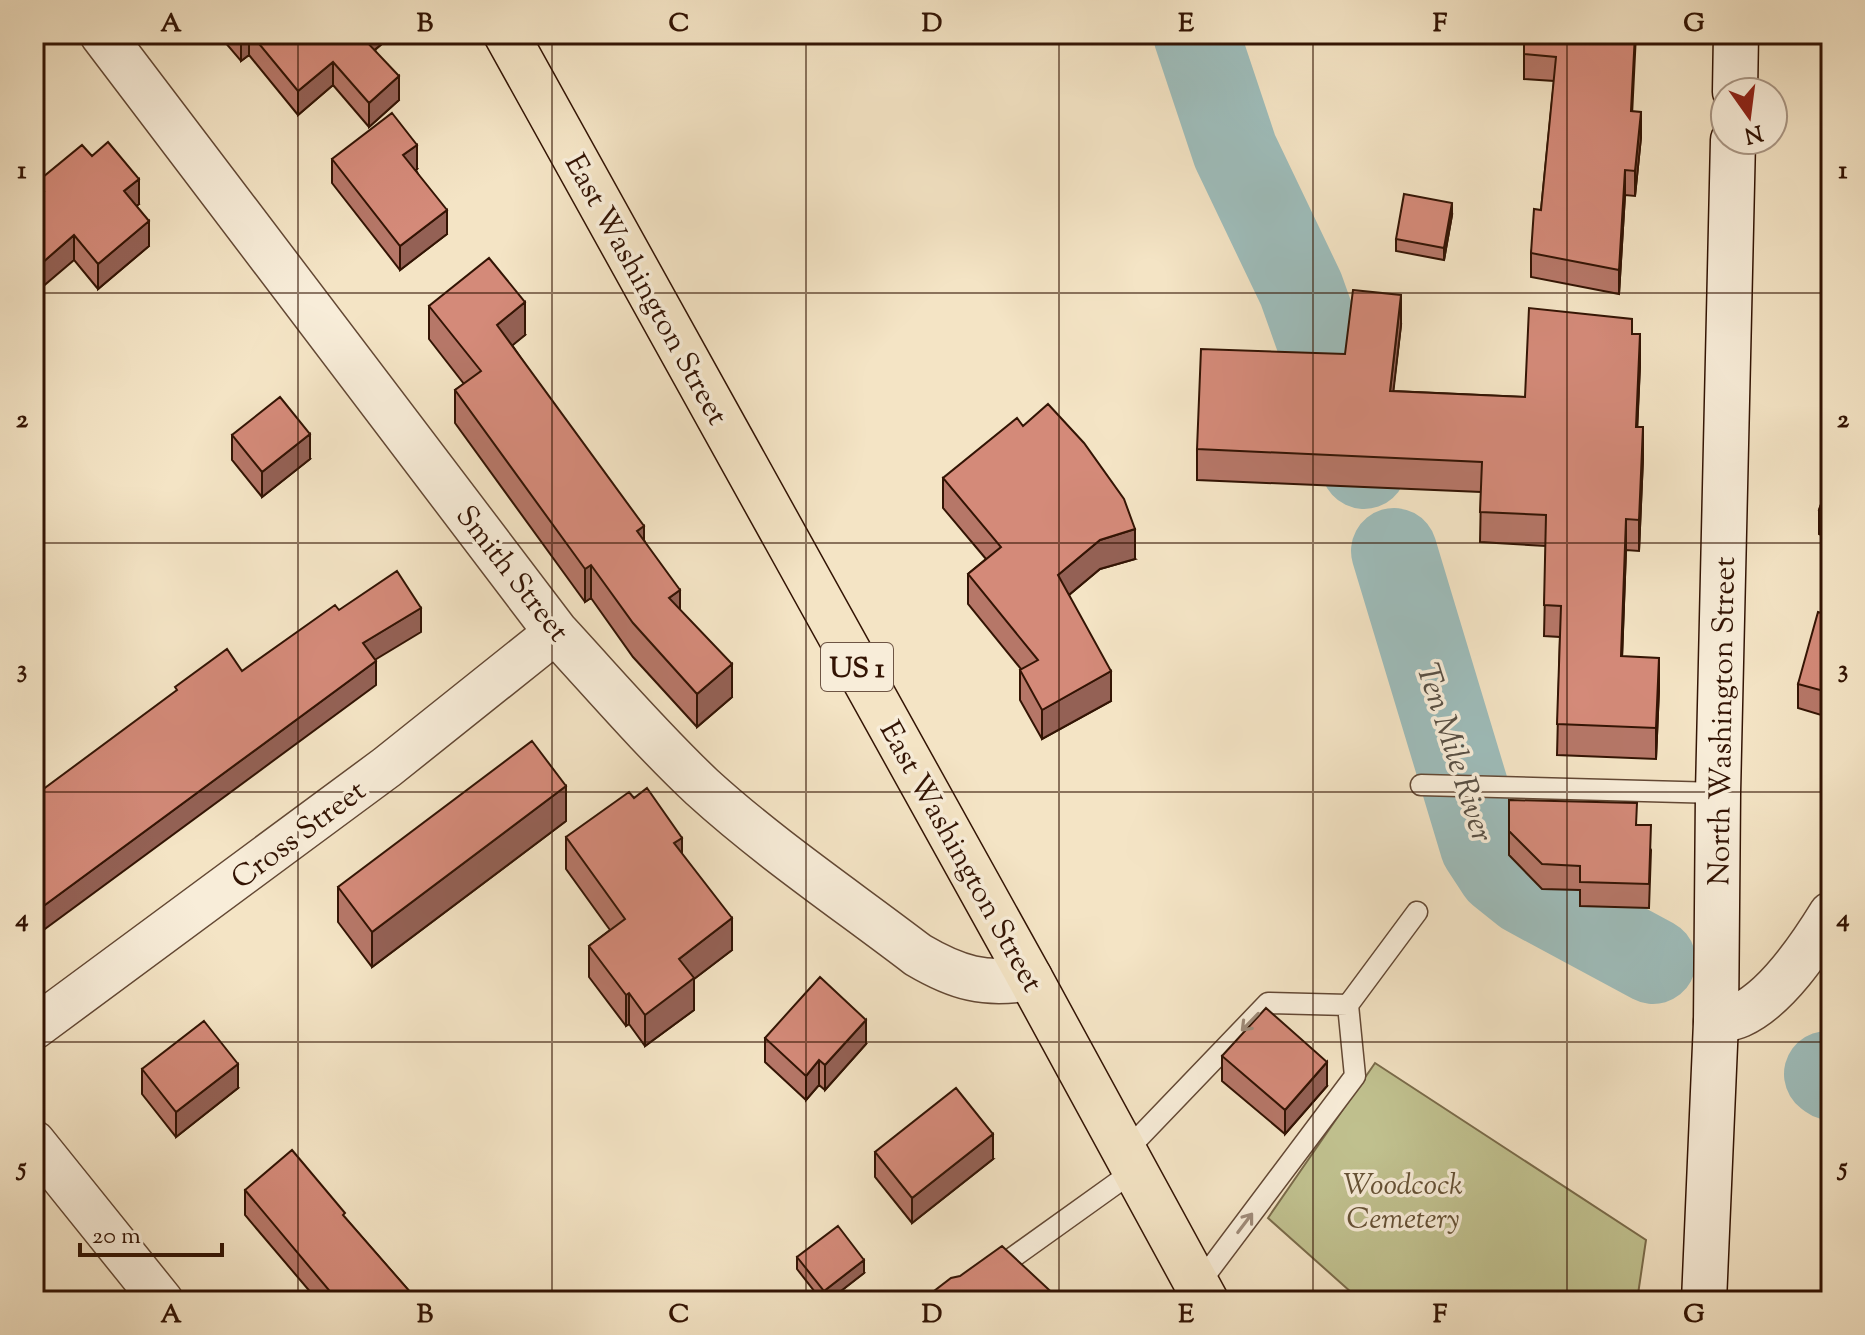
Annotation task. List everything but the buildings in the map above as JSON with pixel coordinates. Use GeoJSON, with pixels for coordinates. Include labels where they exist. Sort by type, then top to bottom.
{"type":"FeatureCollection","features":[{"type":"Feature","properties":{"kind":"main road","name":"East Washington Street"},"geometry":{"type":"LineString","coordinates":[[506,34],[1202,1293]]}},
{"type":"Feature","properties":{"kind":"street","name":"Smith Street"},"geometry":{"type":"LineString","coordinates":[[102,34],[556,632],[635,718],[703,787],[756,832],[918,955],[946,972],[976,980],[1007,982],[1030,978]]}},
{"type":"Feature","properties":{"kind":"street"},"geometry":{"type":"LineString","coordinates":[[1735,76],[1736,34]]}},
{"type":"Feature","properties":{"kind":"street","name":"North Washington Street"},"geometry":{"type":"LineString","coordinates":[[1704,1301],[1716,1022],[1733,156]]}},
{"type":"Feature","properties":{"kind":"street","name":"Cross Street"},"geometry":{"type":"LineString","coordinates":[[34,1028],[387,767],[556,632]]}},
{"type":"Feature","properties":{"kind":"street"},"geometry":{"type":"LineString","coordinates":[[1716,1022],[1742,1014],[1767,996],[1793,969],[1831,914]]}},
{"type":"Feature","properties":{"kind":"street"},"geometry":{"type":"LineString","coordinates":[[34,1142],[162,1301]]}},
{"type":"Feature","properties":{"kind":"lane"},"geometry":{"type":"LineString","coordinates":[[1421,785],[1718,793]]}},
{"type":"Feature","properties":{"kind":"lane"},"geometry":{"type":"LineString","coordinates":[[1202,1293],[1355,1076],[1348,1005],[1417,912]]}},
{"type":"Feature","properties":{"kind":"lane"},"geometry":{"type":"LineString","coordinates":[[952,1301],[1130,1161],[1268,1003],[1348,1005]]}},
{"type":"Feature","properties":{"kind":"green space","name":"Woodcock Cemetery"},"geometry":{"type":"Polygon","coordinates":[[[1375,1063],[1646,1240],[1637,1301],[1361,1301],[1268,1218],[1375,1063]]]}},
{"type":"Feature","properties":{"kind":"waterway","name":"Ten Mile River"},"geometry":{"type":"LineString","coordinates":[[1196,34],[1235,151],[1301,289],[1364,466]]}},
{"type":"Feature","properties":{"kind":"waterway","name":"Ten Mile River"},"geometry":{"type":"LineString","coordinates":[[1394,551],[1483,846],[1500,872],[1525,892],[1653,961]]}},
{"type":"Feature","properties":{"kind":"waterway","name":"Ten Mile River"},"geometry":{"type":"LineString","coordinates":[[1827,1074],[1831,1077]]}}]}
